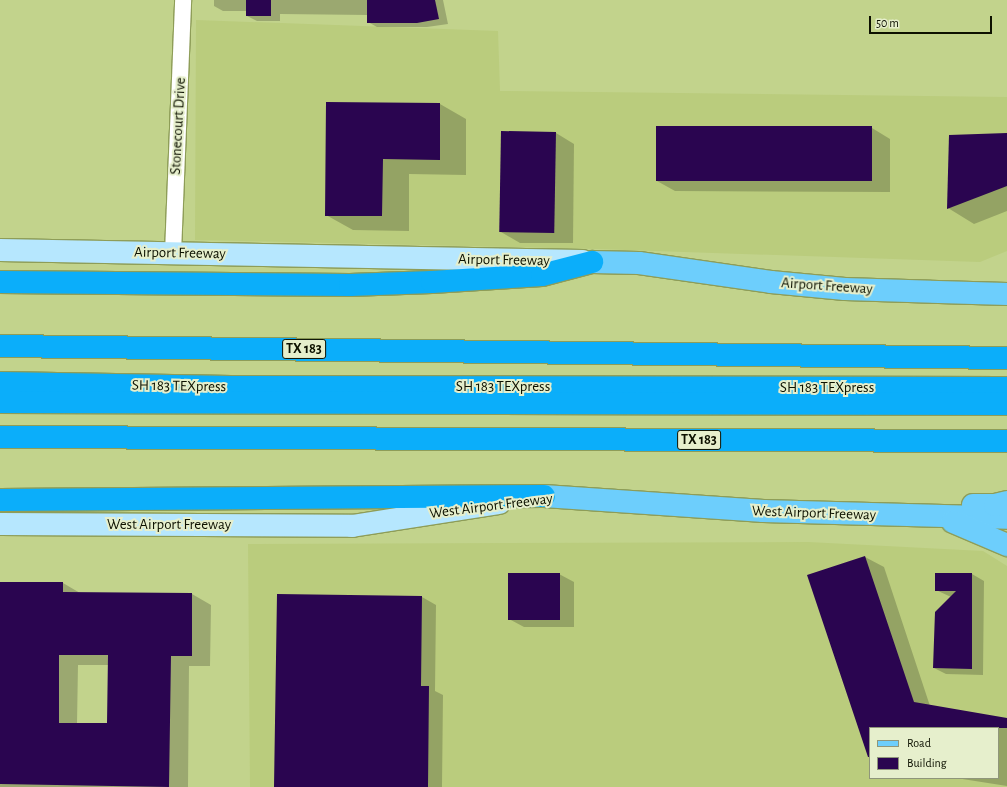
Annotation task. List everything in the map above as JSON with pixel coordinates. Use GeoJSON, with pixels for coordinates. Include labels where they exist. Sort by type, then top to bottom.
{"type":"FeatureCollection","features":[{"type":"Feature","properties":{"kind":"highway"},"geometry":{"type":"LineString","coordinates":[[0,282],[350,285],[432,282],[542,275],[592,262]]}},
{"type":"Feature","properties":{"kind":"highway","name":"TX 183"},"geometry":{"type":"LineString","coordinates":[[0,346],[1007,358]]}},
{"type":"Feature","properties":{"kind":"highway","name":"SH 183 TEXpress"},"geometry":{"type":"LineString","coordinates":[[0,383],[239,387],[1007,388]]}},
{"type":"Feature","properties":{"kind":"highway","name":"SH 183 TEXpress"},"geometry":{"type":"LineString","coordinates":[[0,402],[1007,404]]}},
{"type":"Feature","properties":{"kind":"highway","name":"TX 183"},"geometry":{"type":"LineString","coordinates":[[0,437],[1007,441]]}},
{"type":"Feature","properties":{"kind":"highway"},"geometry":{"type":"LineString","coordinates":[[0,493],[202,497]]}},
{"type":"Feature","properties":{"kind":"highway"},"geometry":{"type":"LineString","coordinates":[[0,500],[202,497],[544,496]]}},
{"type":"Feature","properties":{"kind":"main road","name":"Airport Freeway"},"geometry":{"type":"LineString","coordinates":[[0,250],[639,263],[771,282],[845,289],[1003,294]]}},
{"type":"Feature","properties":{"kind":"main road","name":"West Airport Freeway"},"geometry":{"type":"LineString","coordinates":[[0,524],[352,526],[544,496],[762,511],[944,518],[1007,518]]}},
{"type":"Feature","properties":{"kind":"main road"},"geometry":{"type":"LineString","coordinates":[[920,517],[954,504],[995,505],[1007,502]]}},
{"type":"Feature","properties":{"kind":"main road"},"geometry":{"type":"LineString","coordinates":[[944,518],[1007,545]]}},
{"type":"Feature","properties":{"kind":"street","name":"Stonecourt Drive"},"geometry":{"type":"LineString","coordinates":[[173,253],[183,0]]}},
{"type":"Feature","properties":{"kind":"shaded area"},"geometry":{"type":"Polygon","coordinates":[[[196,20],[498,31],[500,91],[1007,97],[1007,251],[980,262],[597,249],[195,240],[196,20]]]}},
{"type":"Feature","properties":{"kind":"shaded area"},"geometry":{"type":"Polygon","coordinates":[[[808,542],[983,551],[1007,566],[1007,787],[250,787],[248,544],[808,542]]]}},
{"type":"Feature","properties":{"kind":"building"},"geometry":{"type":"Polygon","coordinates":[[[246,0],[271,0],[271,16],[246,16],[246,0]]]}},
{"type":"Feature","properties":{"kind":"building"},"geometry":{"type":"Polygon","coordinates":[[[367,0],[435,0],[439,19],[417,23],[367,23],[367,0]]]}},
{"type":"Feature","properties":{"kind":"building"},"geometry":{"type":"Polygon","coordinates":[[[326,102],[440,103],[440,160],[383,159],[382,216],[325,216],[326,102]]]}},
{"type":"Feature","properties":{"kind":"building"},"geometry":{"type":"Polygon","coordinates":[[[656,126],[872,126],[872,181],[656,181],[656,126]]]}},
{"type":"Feature","properties":{"kind":"building"},"geometry":{"type":"Polygon","coordinates":[[[501,131],[556,132],[554,233],[499,232],[501,131]]]}},
{"type":"Feature","properties":{"kind":"building"},"geometry":{"type":"Polygon","coordinates":[[[1007,133],[1007,186],[947,209],[949,135],[1007,133]]]}},
{"type":"Feature","properties":{"kind":"building"},"geometry":{"type":"Polygon","coordinates":[[[865,556],[914,702],[1007,718],[1007,728],[869,727],[868,757],[807,575],[865,556]]]}},
{"type":"Feature","properties":{"kind":"building"},"geometry":{"type":"Polygon","coordinates":[[[508,573],[560,573],[560,620],[508,620],[508,573]]]}},
{"type":"Feature","properties":{"kind":"building"},"geometry":{"type":"Polygon","coordinates":[[[935,573],[972,573],[972,669],[933,668],[935,612],[956,591],[935,591],[935,573]]]}},
{"type":"Feature","properties":{"kind":"building"},"geometry":{"type":"Polygon","coordinates":[[[0,582],[63,582],[63,592],[192,593],[192,656],[171,656],[169,787],[0,784],[0,582]],[[59,655],[59,723],[107,723],[108,655],[59,655]]]}},
{"type":"Feature","properties":{"kind":"building"},"geometry":{"type":"Polygon","coordinates":[[[277,594],[422,596],[421,686],[429,686],[428,787],[274,787],[277,594]]]}}]}
